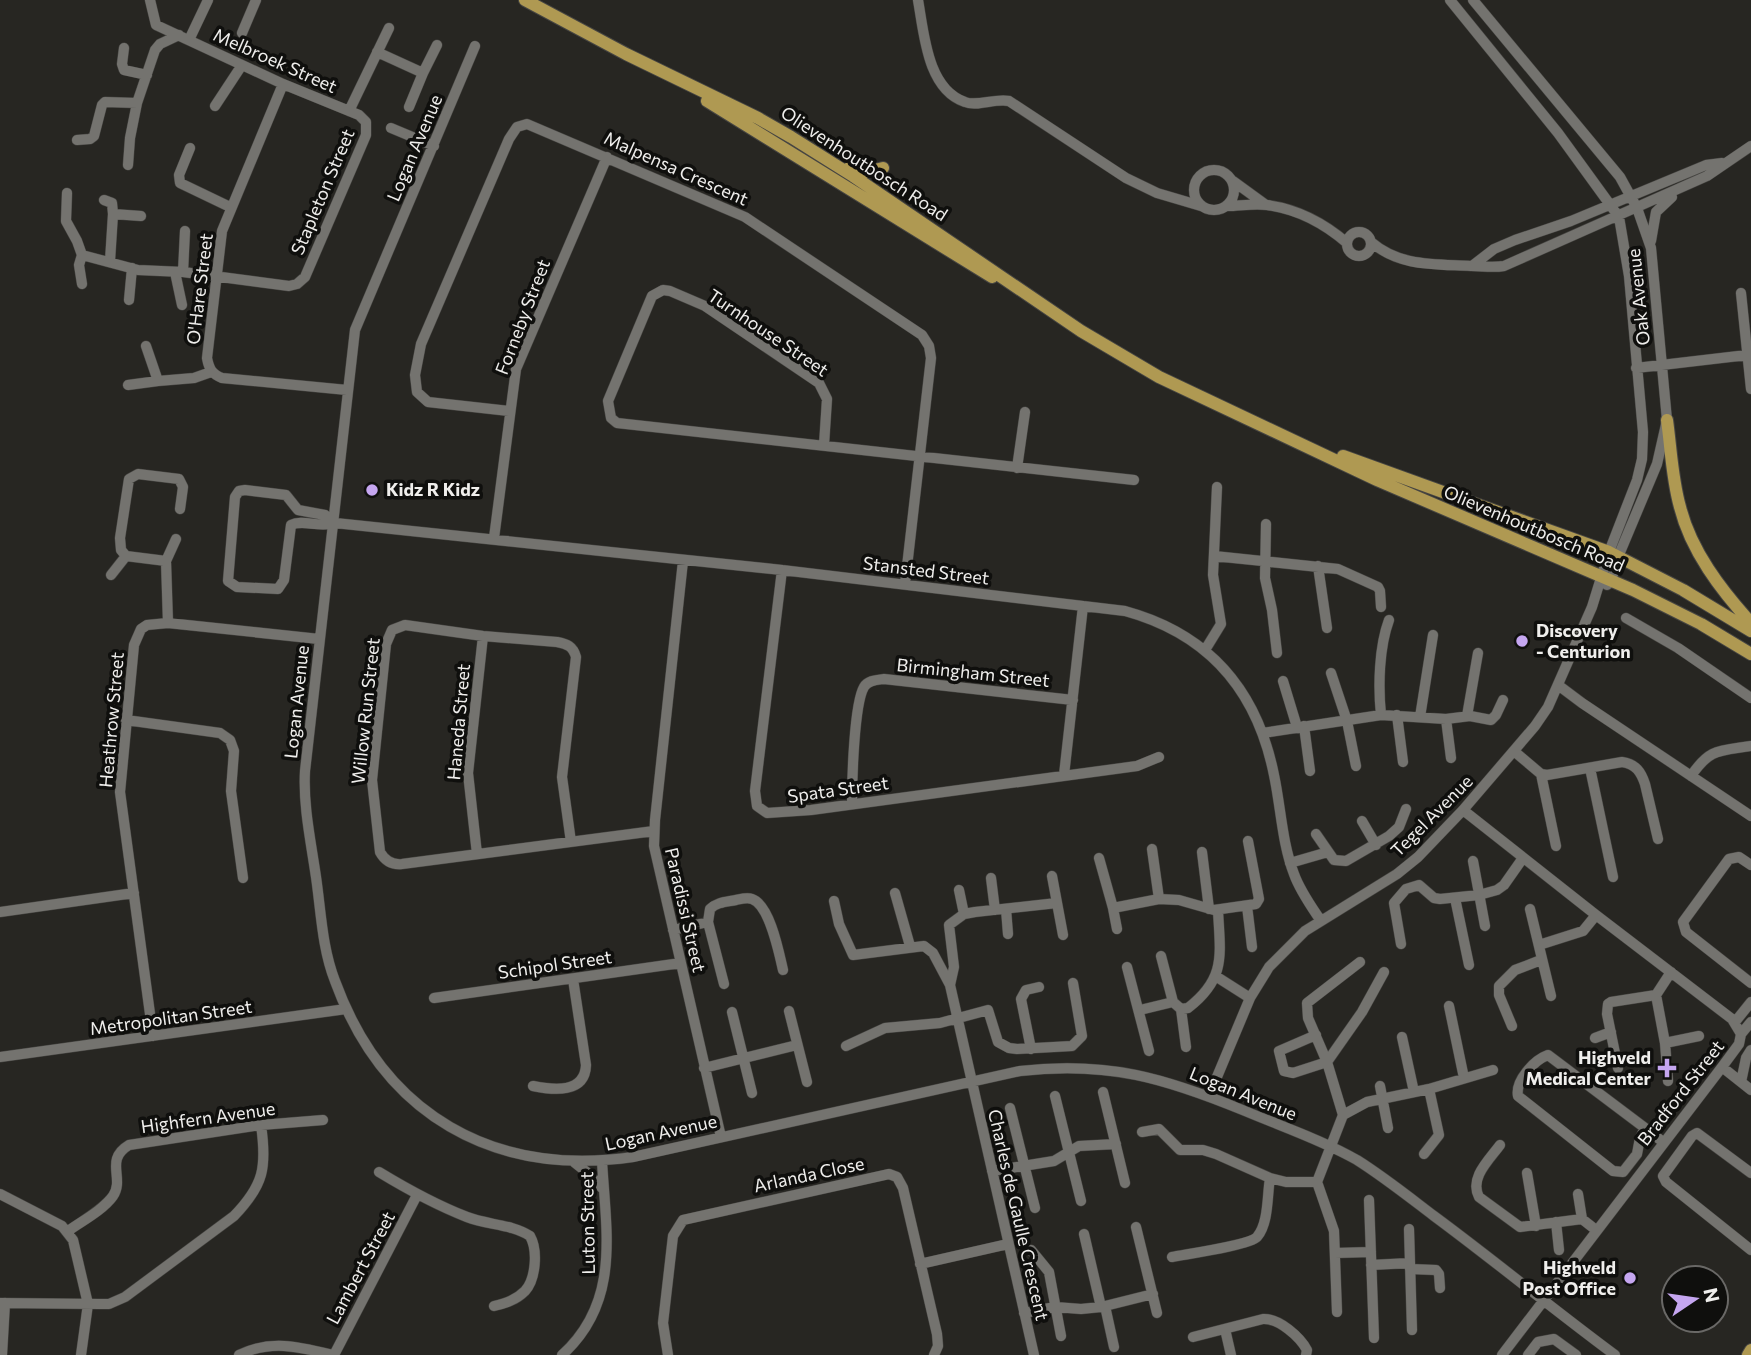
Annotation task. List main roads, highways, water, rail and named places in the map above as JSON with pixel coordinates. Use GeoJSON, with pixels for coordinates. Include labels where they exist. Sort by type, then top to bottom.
{"type":"FeatureCollection","features":[{"type":"Feature","properties":{"kind":"main road","name":"Olievenhoutbosch Road"},"geometry":{"type":"LineString","coordinates":[[525,0],[758,118],[870,187],[1044,307]]}},
{"type":"Feature","properties":{"kind":"main road","name":"Olievenhoutbosch Road"},"geometry":{"type":"LineString","coordinates":[[542,0],[655,67],[972,267],[1159,377],[1377,480],[1633,590],[1701,624],[1751,654]]}},
{"type":"Feature","properties":{"kind":"main road"},"geometry":{"type":"LineString","coordinates":[[790,137],[816,147],[856,171],[863,173],[883,168]]}},
{"type":"Feature","properties":{"kind":"main road"},"geometry":{"type":"LineString","coordinates":[[870,187],[870,195],[972,267]]}},
{"type":"Feature","properties":{"kind":"main road"},"geometry":{"type":"LineString","coordinates":[[1667,420],[1680,508],[1698,550],[1727,596],[1751,623]]}},
{"type":"Feature","properties":{"kind":"main road","name":"Olievenhoutbosch Road"},"geometry":{"type":"LineString","coordinates":[[1299,442],[1376,467],[1614,554],[1683,590],[1751,631]]}},
{"type":"Feature","properties":{"kind":"main road"},"geometry":{"type":"LineString","coordinates":[[1748,1355],[1751,1350]]}},
{"type":"Feature","properties":{"kind":"place","name":"Kidz R Kidz"},"geometry":{"type":"Point","coordinates":[372,490]}},
{"type":"Feature","properties":{"kind":"place","name":"Discovery - Centurion"},"geometry":{"type":"Point","coordinates":[1522,641]}},
{"type":"Feature","properties":{"kind":"place","name":"Highveld Medical Center"},"geometry":{"type":"Point","coordinates":[1667,1068]}},
{"type":"Feature","properties":{"kind":"place","name":"Highveld Post Office"},"geometry":{"type":"Point","coordinates":[1630,1278]}}]}
